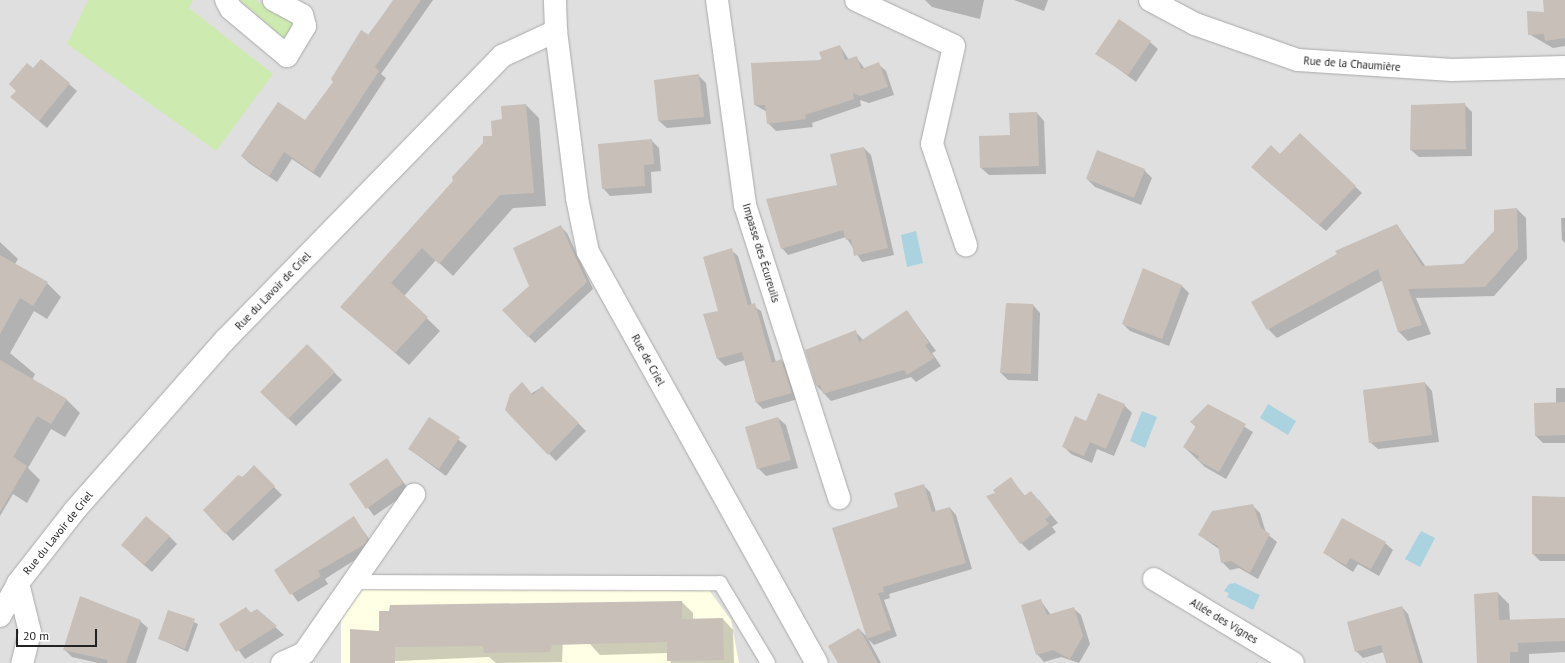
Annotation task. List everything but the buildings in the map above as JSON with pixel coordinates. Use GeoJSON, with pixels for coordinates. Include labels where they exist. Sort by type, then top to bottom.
{"type":"FeatureCollection","features":[{"type":"Feature","properties":{"kind":"street"},"geometry":{"type":"LineString","coordinates":[[226,0],[231,9],[287,56],[305,26],[302,15],[274,0]]}},
{"type":"Feature","properties":{"kind":"street","name":"Rue de Criel"},"geometry":{"type":"LineString","coordinates":[[555,0],[556,31],[576,198],[588,252],[817,663]]}},
{"type":"Feature","properties":{"kind":"street","name":"Impasse des Écureuils"},"geometry":{"type":"LineString","coordinates":[[717,0],[745,204],[839,498]]}},
{"type":"Feature","properties":{"kind":"street"},"geometry":{"type":"LineString","coordinates":[[856,0],[954,46],[932,144],[966,245]]}},
{"type":"Feature","properties":{"kind":"street","name":"Rue de la Chaumière"},"geometry":{"type":"LineString","coordinates":[[1150,0],[1195,24],[1298,60],[1452,70],[1565,68]]}},
{"type":"Feature","properties":{"kind":"street","name":"Rue du Lavoir de Criel"},"geometry":{"type":"LineString","coordinates":[[0,616],[18,583],[75,510],[225,340],[463,94],[502,56],[556,31]]}},
{"type":"Feature","properties":{"kind":"street"},"geometry":{"type":"LineString","coordinates":[[282,663],[304,653],[350,582],[414,495]]}},
{"type":"Feature","properties":{"kind":"street","name":"Allée des Vignes"},"geometry":{"type":"LineString","coordinates":[[1154,579],[1293,663]]}},
{"type":"Feature","properties":{"kind":"street","name":"Rue du Lavoir de Criel"},"geometry":{"type":"LineString","coordinates":[[18,583],[30,632],[22,663]]}},
{"type":"Feature","properties":{"kind":"lane"},"geometry":{"type":"LineString","coordinates":[[350,582],[720,583],[768,663]]}},
{"type":"Feature","properties":{"kind":"shaded area"},"geometry":{"type":"Polygon","coordinates":[[[0,0],[1565,0],[1565,663],[0,663],[0,0]]]}},
{"type":"Feature","properties":{"kind":"shaded area"},"geometry":{"type":"Polygon","coordinates":[[[366,583],[706,586],[731,620],[739,663],[341,663],[341,620],[366,583]]]}},
{"type":"Feature","properties":{"kind":"green space"},"geometry":{"type":"Polygon","coordinates":[[[88,0],[193,0],[189,8],[273,74],[216,151],[67,44],[88,0]]]}},
{"type":"Feature","properties":{"kind":"green space"},"geometry":{"type":"Polygon","coordinates":[[[240,0],[255,0],[296,24],[288,38],[281,40],[271,34],[263,20],[240,0]]]}},
{"type":"Feature","properties":{"kind":"water"},"geometry":{"type":"Polygon","coordinates":[[[916,231],[923,263],[907,267],[901,235],[916,231]]]}},
{"type":"Feature","properties":{"kind":"water"},"geometry":{"type":"Polygon","coordinates":[[[1268,404],[1296,421],[1288,435],[1260,418],[1268,404]]]}},
{"type":"Feature","properties":{"kind":"water"},"geometry":{"type":"Polygon","coordinates":[[[1142,411],[1157,417],[1145,448],[1130,441],[1142,411]]]}},
{"type":"Feature","properties":{"kind":"water"},"geometry":{"type":"Polygon","coordinates":[[[1421,531],[1435,538],[1420,567],[1405,559],[1421,531]]]}},
{"type":"Feature","properties":{"kind":"water"},"geometry":{"type":"Polygon","coordinates":[[[1235,583],[1260,595],[1253,610],[1227,597],[1229,593],[1224,591],[1229,584],[1235,583]]]}}]}
